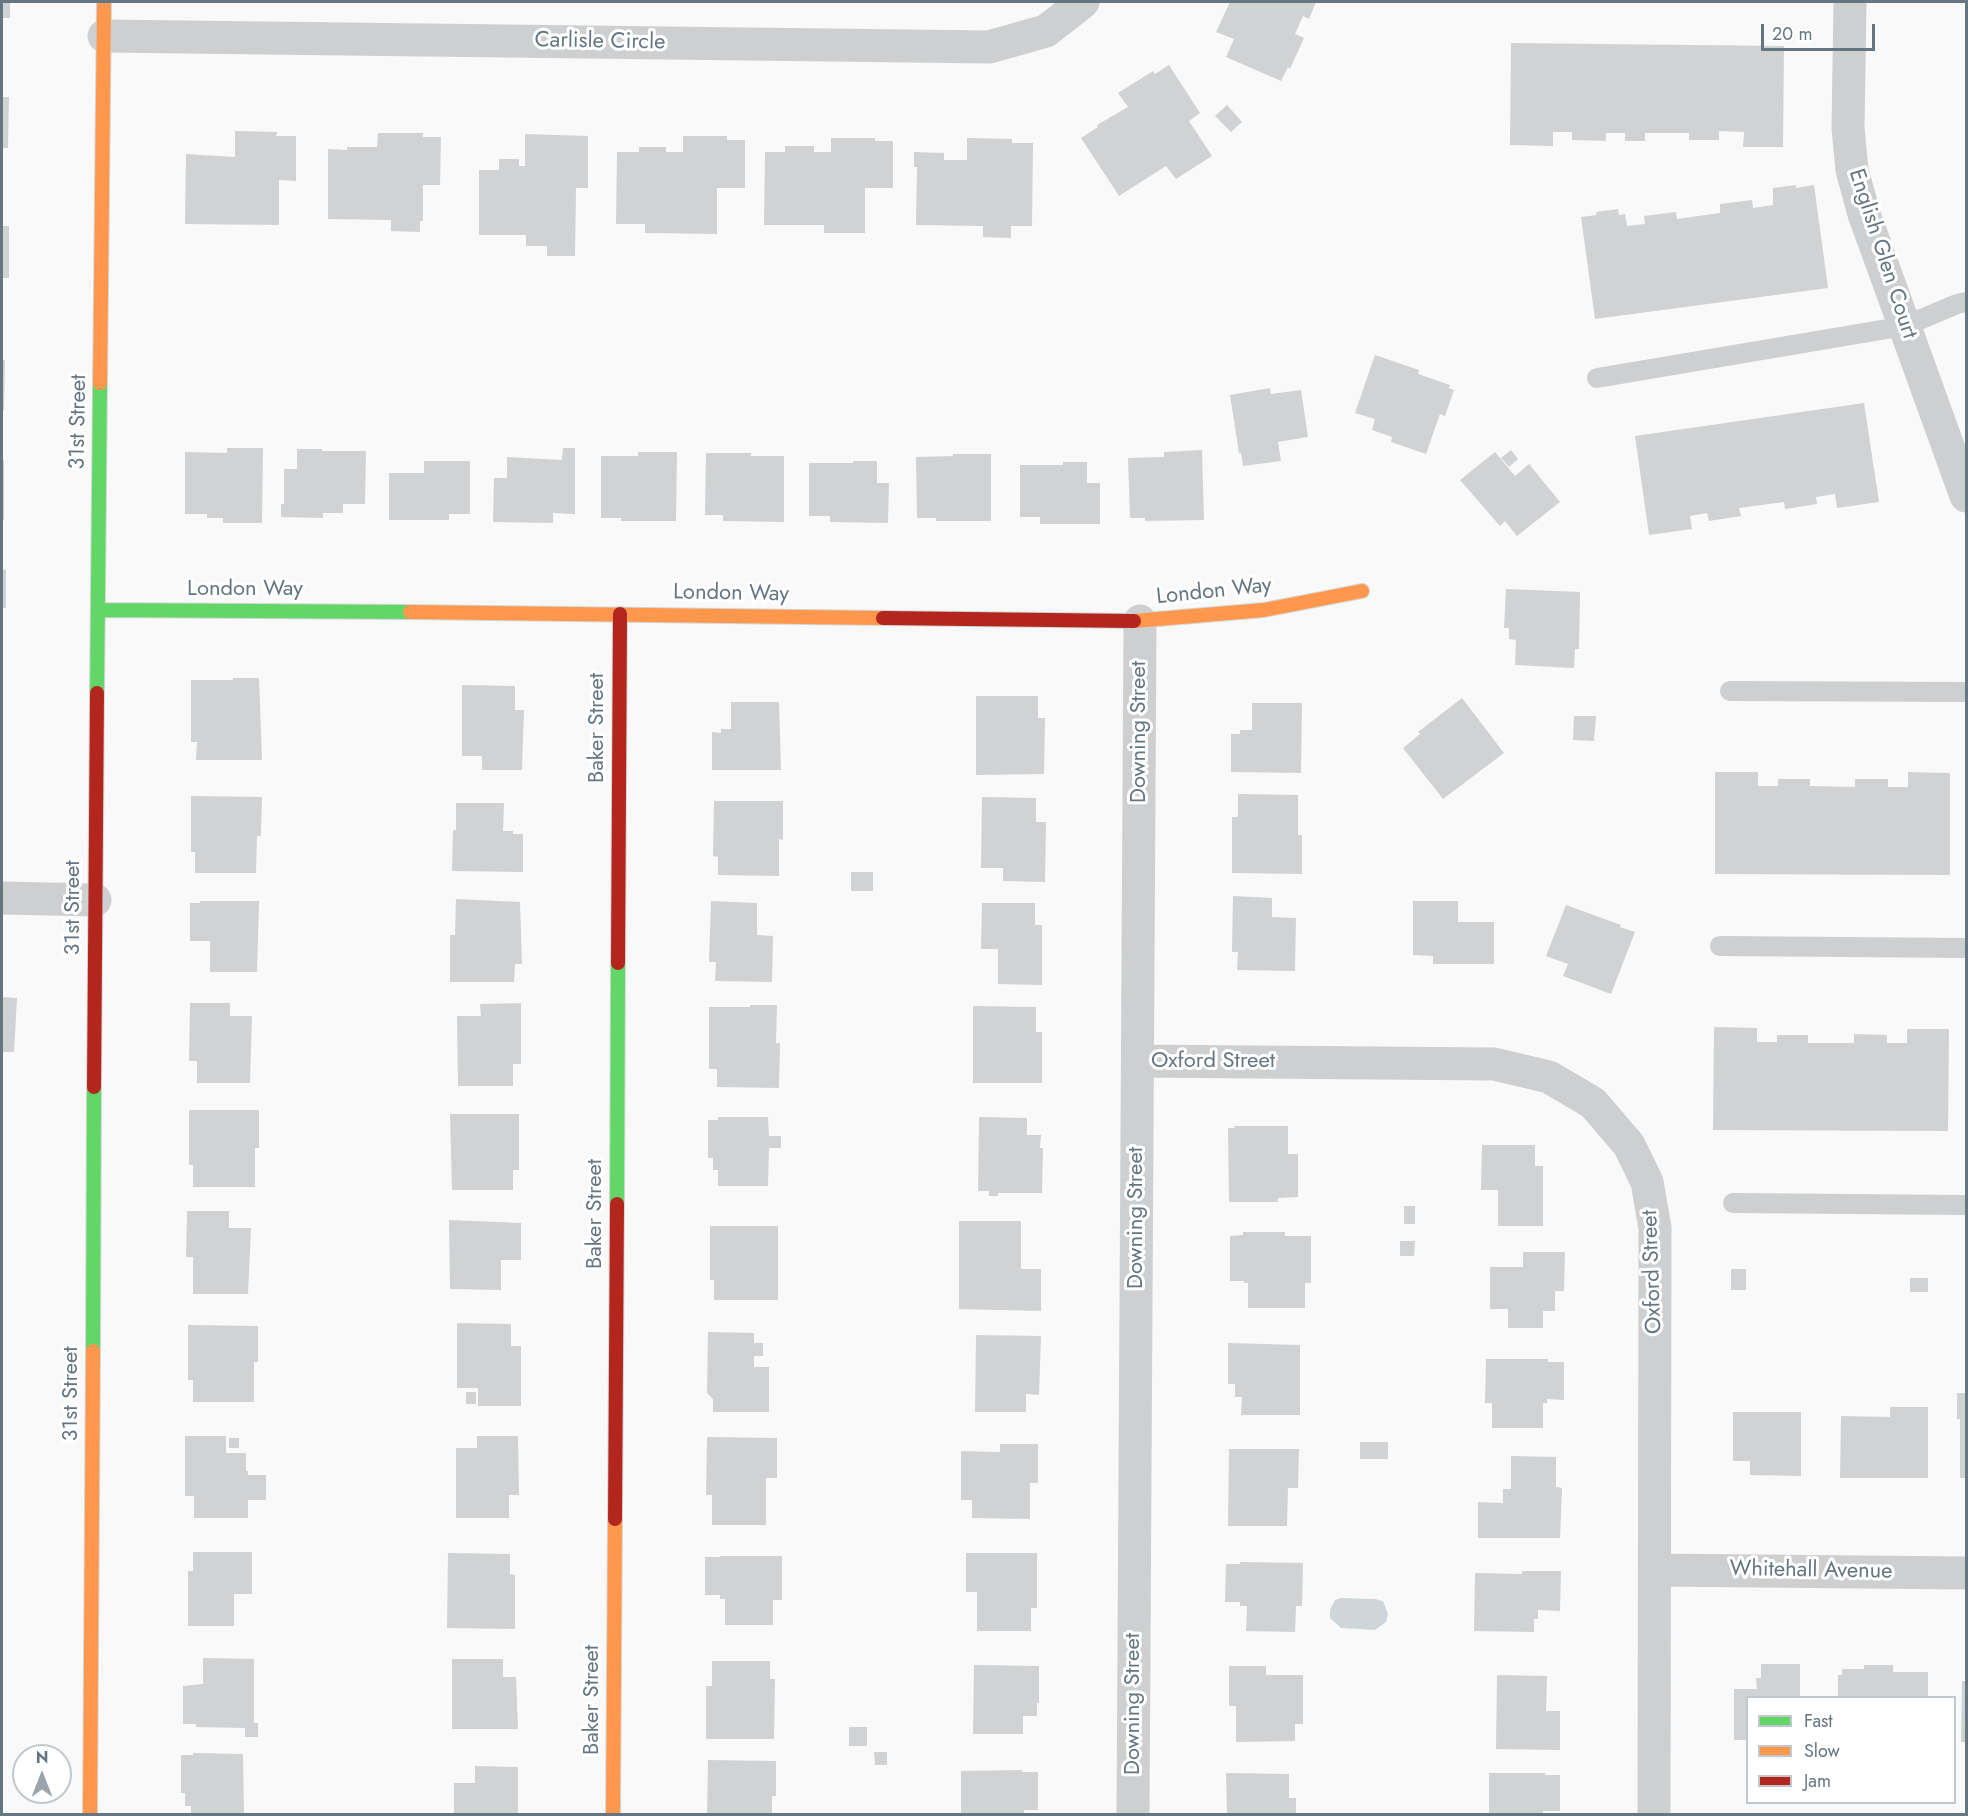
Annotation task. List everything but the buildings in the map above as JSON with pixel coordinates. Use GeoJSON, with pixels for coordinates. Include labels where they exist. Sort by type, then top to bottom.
{"type":"FeatureCollection","features":[{"type":"Feature","properties":{"kind":"street","name":"31st Street"},"geometry":{"type":"LineString","coordinates":[[90,1815],[95,900],[104,2]]}},
{"type":"Feature","properties":{"kind":"street","name":"Carlisle Circle"},"geometry":{"type":"LineString","coordinates":[[104,36],[989,47],[1046,31],[1083,2]]}},
{"type":"Feature","properties":{"kind":"street","name":"English Glen Court"},"geometry":{"type":"LineString","coordinates":[[1850,2],[1848,128],[1852,170],[1864,214],[1966,496]]}},
{"type":"Feature","properties":{"kind":"street","name":"London Way"},"geometry":{"type":"LineString","coordinates":[[98,610],[1140,621],[1264,610],[1362,591]]}},
{"type":"Feature","properties":{"kind":"street","name":"Baker Street"},"geometry":{"type":"LineString","coordinates":[[613,1815],[620,614]]}},
{"type":"Feature","properties":{"kind":"street","name":"Downing Street"},"geometry":{"type":"LineString","coordinates":[[1133,1815],[1140,621]]}},
{"type":"Feature","properties":{"kind":"street"},"geometry":{"type":"LineString","coordinates":[[2,898],[95,900]]}},
{"type":"Feature","properties":{"kind":"street","name":"Oxford Street"},"geometry":{"type":"LineString","coordinates":[[1138,1061],[1494,1064],[1549,1077],[1593,1103],[1629,1145],[1647,1182],[1655,1228],[1654,1815]]}},
{"type":"Feature","properties":{"kind":"street","name":"Whitehall Avenue"},"geometry":{"type":"LineString","coordinates":[[1655,1570],[1966,1573]]}},
{"type":"Feature","properties":{"kind":"lane"},"geometry":{"type":"LineString","coordinates":[[1597,378],[1905,326],[1966,302]]}},
{"type":"Feature","properties":{"kind":"lane"},"geometry":{"type":"LineString","coordinates":[[1730,690],[1966,692]]}},
{"type":"Feature","properties":{"kind":"lane"},"geometry":{"type":"LineString","coordinates":[[1720,946],[1966,948]]}},
{"type":"Feature","properties":{"kind":"lane"},"geometry":{"type":"LineString","coordinates":[[1733,1203],[1966,1205]]}},
{"type":"Feature","properties":{"kind":"shaded area"},"geometry":{"type":"Polygon","coordinates":[[[1341,1598],[1383,1601],[1388,1614],[1386,1622],[1375,1630],[1341,1628],[1330,1618],[1330,1610],[1335,1600],[1341,1598]]]}},
{"type":"Feature","properties":{"kind":"traffic: fast"},"geometry":{"type":"LineString","coordinates":[[97,693],[100,383]]}},
{"type":"Feature","properties":{"kind":"traffic: fast"},"geometry":{"type":"LineString","coordinates":[[98,610],[410,612]]}},
{"type":"Feature","properties":{"kind":"traffic: fast"},"geometry":{"type":"LineString","coordinates":[[617,1204],[618,963]]}},
{"type":"Feature","properties":{"kind":"traffic: fast"},"geometry":{"type":"LineString","coordinates":[[93,1351],[94,1087]]}},
{"type":"Feature","properties":{"kind":"traffic: slow"},"geometry":{"type":"LineString","coordinates":[[100,383],[104,2]]}},
{"type":"Feature","properties":{"kind":"traffic: slow"},"geometry":{"type":"LineString","coordinates":[[1134,621],[1264,610],[1362,591]]}},
{"type":"Feature","properties":{"kind":"traffic: slow"},"geometry":{"type":"LineString","coordinates":[[410,612],[883,618]]}},
{"type":"Feature","properties":{"kind":"traffic: slow"},"geometry":{"type":"LineString","coordinates":[[90,1814],[93,1351]]}},
{"type":"Feature","properties":{"kind":"traffic: slow"},"geometry":{"type":"LineString","coordinates":[[613,1814],[615,1519]]}},
{"type":"Feature","properties":{"kind":"traffic: jam"},"geometry":{"type":"LineString","coordinates":[[618,963],[620,614]]}},
{"type":"Feature","properties":{"kind":"traffic: jam"},"geometry":{"type":"LineString","coordinates":[[883,618],[1134,621]]}},
{"type":"Feature","properties":{"kind":"traffic: jam"},"geometry":{"type":"LineString","coordinates":[[94,1087],[97,693]]}},
{"type":"Feature","properties":{"kind":"traffic: jam"},"geometry":{"type":"LineString","coordinates":[[615,1519],[617,1204]]}}]}
